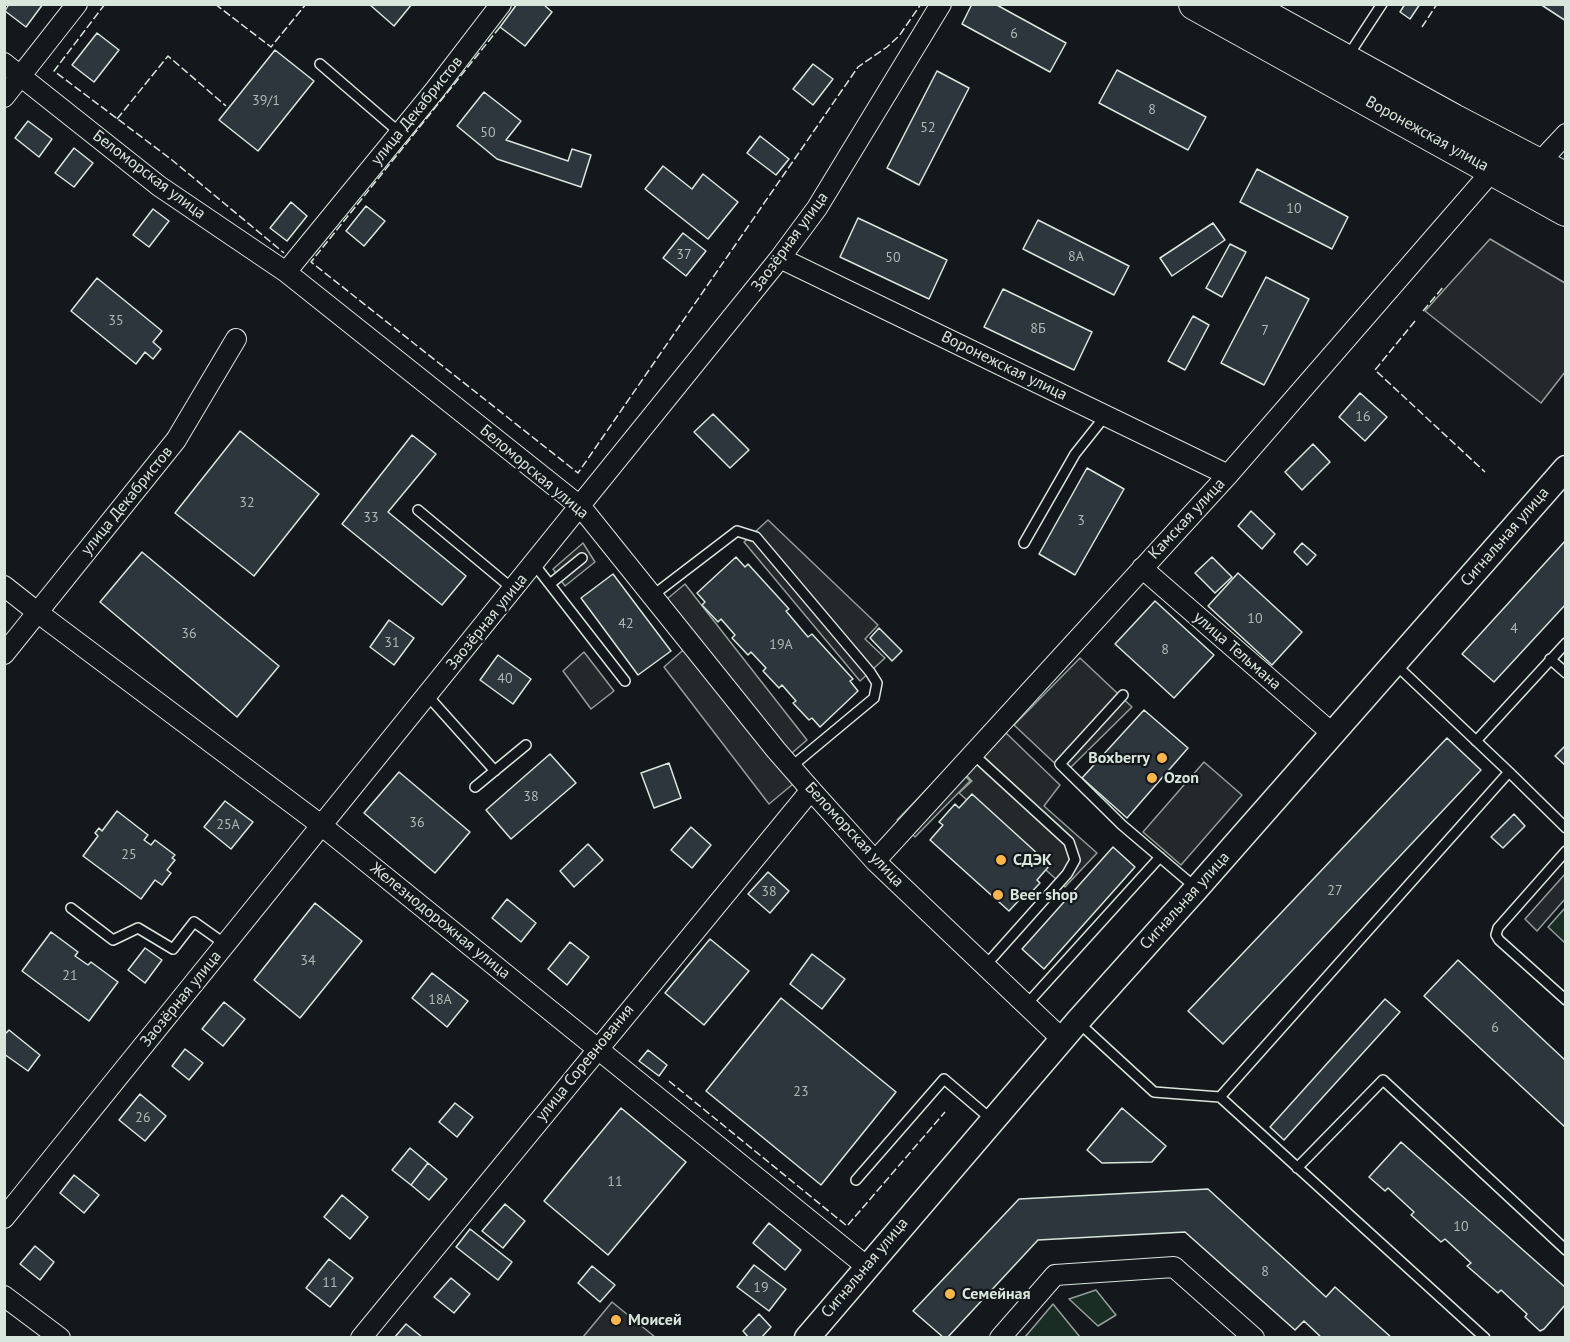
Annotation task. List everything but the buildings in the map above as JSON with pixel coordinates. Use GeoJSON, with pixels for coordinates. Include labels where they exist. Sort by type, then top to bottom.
{"type":"FeatureCollection","features":[{"type":"Feature","properties":{"kind":"main road","name":"Воронежская улица"},"geometry":{"type":"LineString","coordinates":[[1195,4],[1492,171],[1566,210]]}},
{"type":"Feature","properties":{"kind":"main road","name":"Воронежская улица"},"geometry":{"type":"LineString","coordinates":[[1244,4],[1566,179]]}},
{"type":"Feature","properties":{"kind":"street"},"geometry":{"type":"LineString","coordinates":[[4,97],[77,4]]}},
{"type":"Feature","properties":{"kind":"street","name":"улица Декабристов"},"geometry":{"type":"LineString","coordinates":[[286,272],[400,133],[501,4]]}},
{"type":"Feature","properties":{"kind":"street","name":"Заозёрная улица"},"geometry":{"type":"LineString","coordinates":[[4,1218],[514,590],[780,258],[817,208],[941,4]]}},
{"type":"Feature","properties":{"kind":"street","name":"Беломорская улица"},"geometry":{"type":"LineString","coordinates":[[4,63],[159,186],[286,272],[581,507],[791,767],[875,861],[1026,1005],[1070,1030]]}},
{"type":"Feature","properties":{"kind":"street"},"geometry":{"type":"LineString","coordinates":[[1537,165],[1566,134]]}},
{"type":"Feature","properties":{"kind":"street","name":"Камская улица"},"geometry":{"type":"LineString","coordinates":[[875,861],[1228,475],[1492,171]]}},
{"type":"Feature","properties":{"kind":"street","name":"Воронежская улица"},"geometry":{"type":"LineString","coordinates":[[780,258],[1228,475]]}},
{"type":"Feature","properties":{"kind":"street","name":"улица Декабристов"},"geometry":{"type":"LineString","coordinates":[[4,654],[176,440],[236,339]]}},
{"type":"Feature","properties":{"kind":"street","name":"Сигнальная улица"},"geometry":{"type":"LineString","coordinates":[[807,1338],[866,1266],[1070,1030],[1566,468]]}},
{"type":"Feature","properties":{"kind":"street","name":"улица Тельмана"},"geometry":{"type":"LineString","coordinates":[[1142,568],[1333,734]]}},
{"type":"Feature","properties":{"kind":"street","name":"Железнодорожная улица"},"geometry":{"type":"LineString","coordinates":[[4,586],[321,825],[866,1266]]}},
{"type":"Feature","properties":{"kind":"street","name":"улица Соревнования"},"geometry":{"type":"LineString","coordinates":[[361,1338],[811,790]]}},
{"type":"Feature","properties":{"kind":"street"},"geometry":{"type":"LineString","coordinates":[[1000,1338],[1054,1275],[1174,1267],[1254,1338]]}},
{"type":"Feature","properties":{"kind":"street"},"geometry":{"type":"LineString","coordinates":[[4,1296],[60,1338]]}},
{"type":"Feature","properties":{"kind":"lane"},"geometry":{"type":"LineString","coordinates":[[1345,60],[1382,4]]}},
{"type":"Feature","properties":{"kind":"lane"},"geometry":{"type":"LineString","coordinates":[[320,64],[400,133]]}},
{"type":"Feature","properties":{"kind":"lane"},"geometry":{"type":"LineString","coordinates":[[1024,543],[1076,454],[1106,415]]}},
{"type":"Feature","properties":{"kind":"lane"},"geometry":{"type":"LineString","coordinates":[[418,510],[514,590]]}},
{"type":"Feature","properties":{"kind":"lane"},"geometry":{"type":"LineString","coordinates":[[652,596],[737,531],[756,537],[870,672],[877,683],[874,698],[791,767]]}},
{"type":"Feature","properties":{"kind":"lane"},"geometry":{"type":"LineString","coordinates":[[550,584],[582,558]]}},
{"type":"Feature","properties":{"kind":"lane"},"geometry":{"type":"LineString","coordinates":[[534,564],[625,681]]}},
{"type":"Feature","properties":{"kind":"lane"},"geometry":{"type":"LineString","coordinates":[[1476,741],[1566,643]]}},
{"type":"Feature","properties":{"kind":"lane"},"geometry":{"type":"LineString","coordinates":[[1550,659],[1566,673]]}},
{"type":"Feature","properties":{"kind":"lane"},"geometry":{"type":"LineString","coordinates":[[1395,663],[1566,828]]}},
{"type":"Feature","properties":{"kind":"lane"},"geometry":{"type":"LineString","coordinates":[[427,695],[495,771]]}},
{"type":"Feature","properties":{"kind":"lane"},"geometry":{"type":"LineString","coordinates":[[1123,695],[1060,764],[1122,825],[1197,888]]}},
{"type":"Feature","properties":{"kind":"lane"},"geometry":{"type":"LineString","coordinates":[[475,787],[526,745]]}},
{"type":"Feature","properties":{"kind":"lane"},"geometry":{"type":"LineString","coordinates":[[973,754],[1069,842],[1075,860],[1067,874],[985,966]]}},
{"type":"Feature","properties":{"kind":"lane"},"geometry":{"type":"LineString","coordinates":[[1220,1097],[1509,772]]}},
{"type":"Feature","properties":{"kind":"lane"},"geometry":{"type":"LineString","coordinates":[[1566,851],[1498,928],[1496,935],[1566,1000]]}},
{"type":"Feature","properties":{"kind":"lane"},"geometry":{"type":"LineString","coordinates":[[1026,1005],[1160,857]]}},
{"type":"Feature","properties":{"kind":"lane"},"geometry":{"type":"LineString","coordinates":[[71,908],[113,940],[138,928],[173,949],[194,922],[225,944]]}},
{"type":"Feature","properties":{"kind":"lane"},"geometry":{"type":"LineString","coordinates":[[1070,1030],[1154,1092],[1220,1097],[1485,1338]]}},
{"type":"Feature","properties":{"kind":"lane"},"geometry":{"type":"LineString","coordinates":[[856,1180],[944,1079],[992,1120]]}},
{"type":"Feature","properties":{"kind":"lane"},"geometry":{"type":"LineString","coordinates":[[1297,1168],[1383,1080],[1566,1250]]}},
{"type":"Feature","properties":{"kind":"green space"},"geometry":{"type":"Polygon","coordinates":[[[1565,908],[1565,943],[1548,927],[1565,908]]]}},
{"type":"Feature","properties":{"kind":"green space"},"geometry":{"type":"Polygon","coordinates":[[[1096,1290],[1116,1315],[1098,1326],[1069,1299],[1096,1290]]]}},
{"type":"Feature","properties":{"kind":"green space"},"geometry":{"type":"Polygon","coordinates":[[[1053,1304],[1080,1337],[1025,1337],[1053,1304]]]}},
{"type":"Feature","properties":{"kind":"shaded area"},"geometry":{"type":"Polygon","coordinates":[[[1490,239],[1565,283],[1565,372],[1541,403],[1425,311],[1490,239]]]}},
{"type":"Feature","properties":{"kind":"shaded area"},"geometry":{"type":"Polygon","coordinates":[[[768,520],[878,625],[865,639],[885,658],[860,681],[744,542],[768,520]]]}},
{"type":"Feature","properties":{"kind":"shaded area"},"geometry":{"type":"Polygon","coordinates":[[[583,543],[595,562],[565,586],[553,569],[583,543]]]}},
{"type":"Feature","properties":{"kind":"shaded area"},"geometry":{"type":"Polygon","coordinates":[[[685,584],[807,740],[778,765],[793,784],[769,804],[664,667],[698,637],[667,599],[685,584]]]}},
{"type":"Feature","properties":{"kind":"shaded area"},"geometry":{"type":"Polygon","coordinates":[[[584,652],[614,691],[591,709],[563,671],[584,652]]]}},
{"type":"Feature","properties":{"kind":"shaded area"},"geometry":{"type":"Polygon","coordinates":[[[1080,658],[1132,707],[1065,773],[1014,725],[1080,658]]]}},
{"type":"Feature","properties":{"kind":"shaded area"},"geometry":{"type":"Polygon","coordinates":[[[1006,733],[1060,785],[1044,806],[1097,853],[1065,887],[959,793],[972,781],[966,775],[1006,733]]]}},
{"type":"Feature","properties":{"kind":"shaded area"},"geometry":{"type":"Polygon","coordinates":[[[1204,762],[1242,795],[1181,865],[1143,832],[1204,762]]]}},
{"type":"Feature","properties":{"kind":"shaded area"},"geometry":{"type":"Polygon","coordinates":[[[952,763],[970,781],[915,837],[897,820],[952,763]]]}},
{"type":"Feature","properties":{"kind":"shaded area"},"geometry":{"type":"Polygon","coordinates":[[[1565,874],[1565,899],[1537,931],[1525,919],[1565,874]]]}},
{"type":"Feature","properties":{"kind":"shaded area","name":"Моисей"},"geometry":{"type":"Polygon","coordinates":[[[612,1302],[655,1337],[583,1337],[612,1302]]]}},
{"type":"Feature","properties":{"kind":"fence"},"geometry":{"type":"LineString","coordinates":[[105,4],[54,71],[172,160],[284,253]]}},
{"type":"Feature","properties":{"kind":"fence"},"geometry":{"type":"LineString","coordinates":[[215,4],[271,47],[306,4]]}},
{"type":"Feature","properties":{"kind":"fence"},"geometry":{"type":"LineString","coordinates":[[500,27],[311,262],[578,473],[858,67],[899,36],[921,4]]}},
{"type":"Feature","properties":{"kind":"fence"},"geometry":{"type":"LineString","coordinates":[[1422,27],[1437,4]]}},
{"type":"Feature","properties":{"kind":"fence"},"geometry":{"type":"LineString","coordinates":[[117,119],[168,56],[226,106]]}},
{"type":"Feature","properties":{"kind":"fence"},"geometry":{"type":"LineString","coordinates":[[1423,311],[1444,286]]}},
{"type":"Feature","properties":{"kind":"fence"},"geometry":{"type":"LineString","coordinates":[[1415,321],[1375,370],[1485,472]]}},
{"type":"Feature","properties":{"kind":"fence"},"geometry":{"type":"LineString","coordinates":[[669,1081],[847,1226],[945,1112]]}},
{"type":"Feature","properties":{"kind":"place","name":"Boxberry"},"geometry":{"type":"Point","coordinates":[1162,758]}},
{"type":"Feature","properties":{"kind":"place","name":"Ozon"},"geometry":{"type":"Point","coordinates":[1152,778]}},
{"type":"Feature","properties":{"kind":"place","name":"СДЭК"},"geometry":{"type":"Point","coordinates":[1001,860]}},
{"type":"Feature","properties":{"kind":"place","name":"Beer shop"},"geometry":{"type":"Point","coordinates":[998,895]}},
{"type":"Feature","properties":{"kind":"place","name":"Семейная"},"geometry":{"type":"Point","coordinates":[950,1294]}},
{"type":"Feature","properties":{"kind":"place","name":"Моисей"},"geometry":{"type":"Point","coordinates":[616,1320]}}]}
